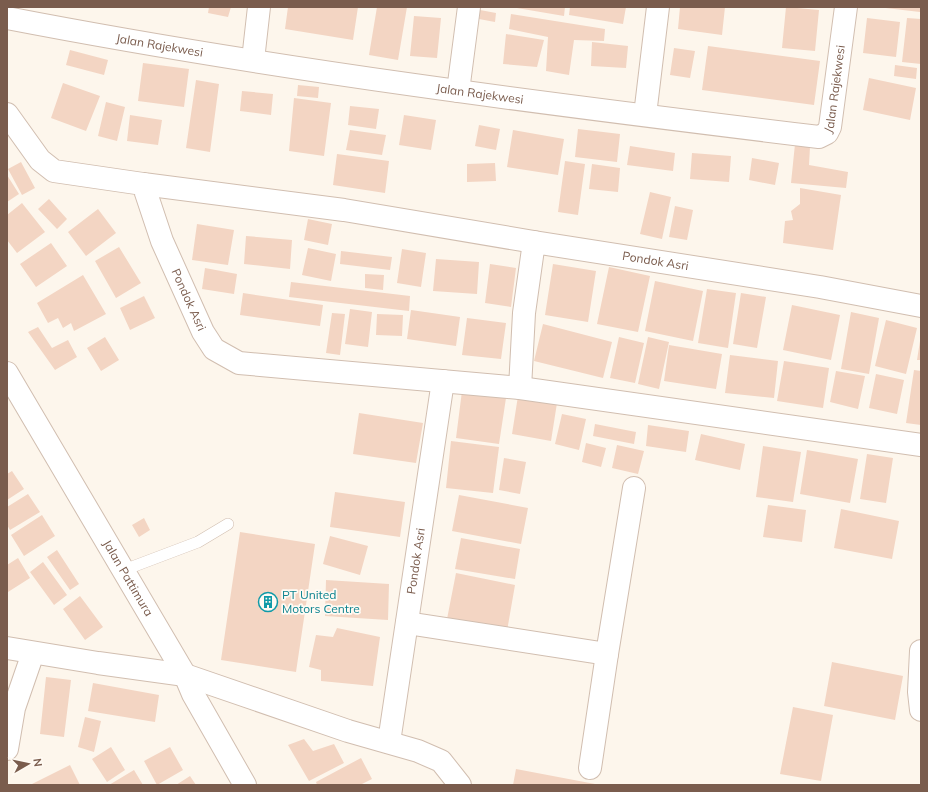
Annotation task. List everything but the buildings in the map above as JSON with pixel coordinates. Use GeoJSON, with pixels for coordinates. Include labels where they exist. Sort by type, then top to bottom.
{"type":"FeatureCollection","features":[{"type":"Feature","properties":{"kind":"street"},"geometry":{"type":"LineString","coordinates":[[253,60],[259,7]]}},
{"type":"Feature","properties":{"kind":"street"},"geometry":{"type":"LineString","coordinates":[[458,91],[468,7]]}},
{"type":"Feature","properties":{"kind":"street"},"geometry":{"type":"LineString","coordinates":[[645,115],[658,7]]}},
{"type":"Feature","properties":{"kind":"street","name":"Jalan Rajekwesi"},"geometry":{"type":"LineString","coordinates":[[7,18],[159,47],[458,91],[823,136],[827,133],[830,127],[846,7]]}},
{"type":"Feature","properties":{"kind":"street"},"geometry":{"type":"LineString","coordinates":[[7,114],[40,160],[54,171],[143,184]]}},
{"type":"Feature","properties":{"kind":"street","name":"Pondok Asri"},"geometry":{"type":"LineString","coordinates":[[921,306],[820,287],[534,242],[344,210],[143,184],[162,241],[203,332],[214,349],[223,356],[239,363],[520,388],[921,445]]}},
{"type":"Feature","properties":{"kind":"street"},"geometry":{"type":"LineString","coordinates":[[520,388],[524,313],[534,242]]}},
{"type":"Feature","properties":{"kind":"street","name":"Jalan Pattimura"},"geometry":{"type":"LineString","coordinates":[[7,372],[185,675],[193,694],[245,785]]}},
{"type":"Feature","properties":{"kind":"street","name":"Pondok Asri"},"geometry":{"type":"LineString","coordinates":[[389,742],[443,382]]}},
{"type":"Feature","properties":{"kind":"street"},"geometry":{"type":"LineString","coordinates":[[590,768],[634,488]]}},
{"type":"Feature","properties":{"kind":"street"},"geometry":{"type":"LineString","coordinates":[[407,623],[607,654]]}},
{"type":"Feature","properties":{"kind":"street"},"geometry":{"type":"LineString","coordinates":[[7,648],[185,675],[348,731],[418,751],[441,761],[460,785]]}},
{"type":"Feature","properties":{"kind":"street"},"geometry":{"type":"LineString","coordinates":[[921,651],[921,710]]}},
{"type":"Feature","properties":{"kind":"street"},"geometry":{"type":"LineString","coordinates":[[7,749],[14,708],[33,653]]}},
{"type":"Feature","properties":{"kind":"lane"},"geometry":{"type":"LineString","coordinates":[[124,570],[198,542],[228,524]]}},
{"type":"Feature","properties":{"kind":"place","name":"PT United Motors Centre"},"geometry":{"type":"Point","coordinates":[268,602]}}]}
